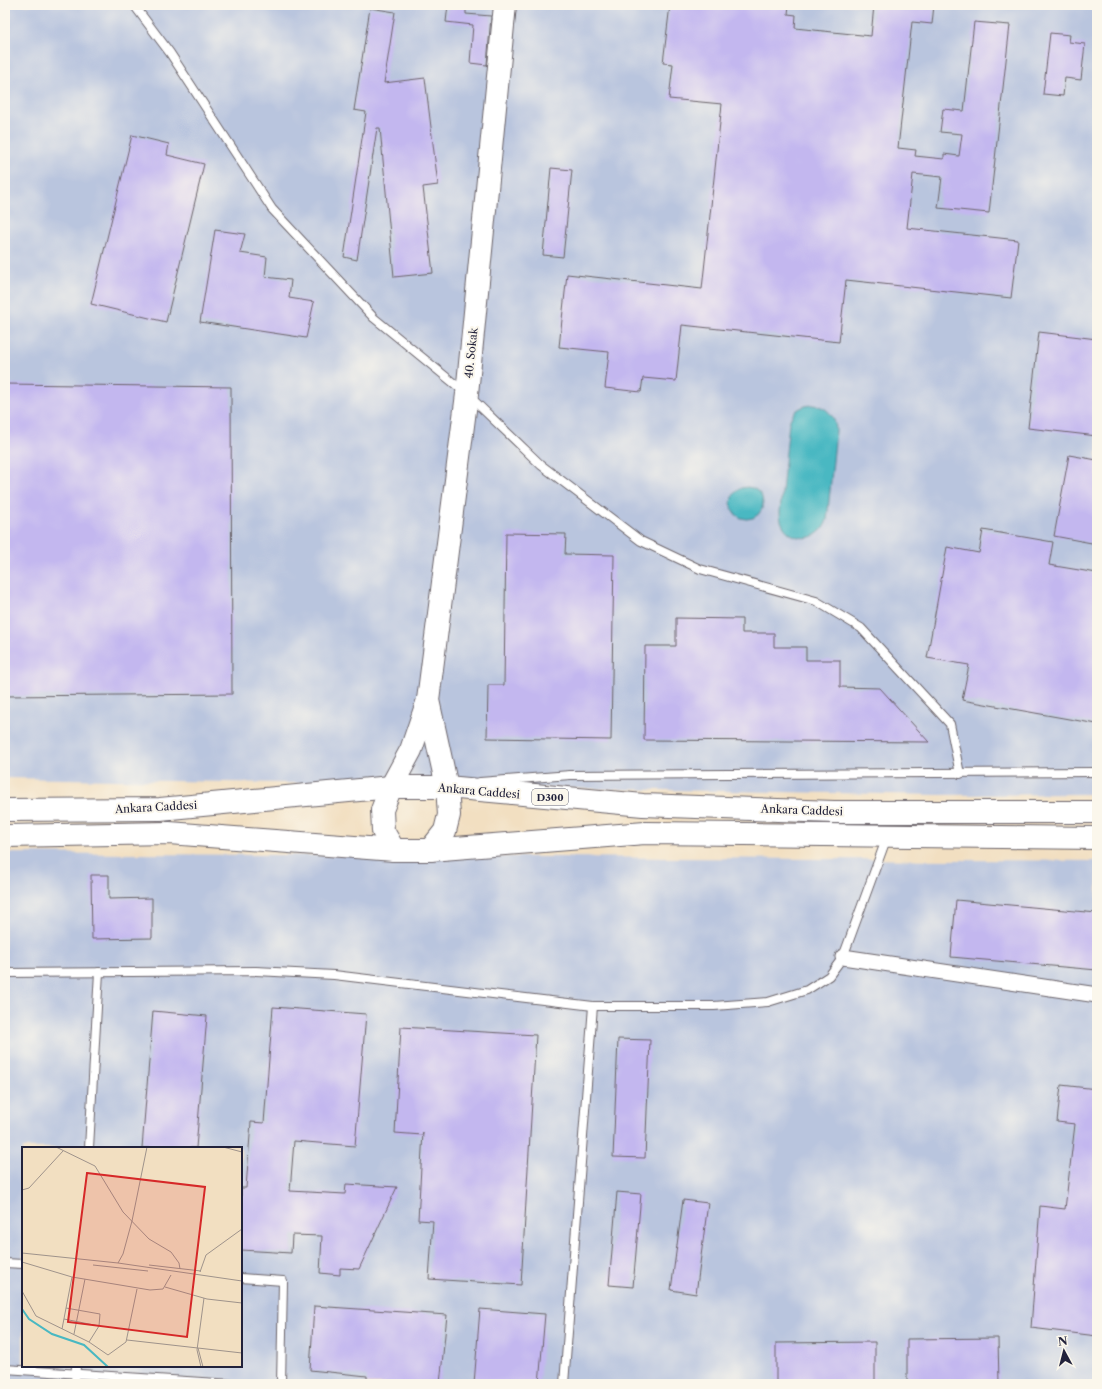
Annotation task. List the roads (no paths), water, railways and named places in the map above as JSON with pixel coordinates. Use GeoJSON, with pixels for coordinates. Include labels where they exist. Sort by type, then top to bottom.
{"type":"FeatureCollection","features":[{"type":"Feature","properties":{"kind":"main road","name":"40. Sokak"},"geometry":{"type":"LineString","coordinates":[[428,700],[467,394],[505,5]]}},
{"type":"Feature","properties":{"kind":"main road"},"geometry":{"type":"LineString","coordinates":[[394,850],[383,831],[382,810],[391,787],[411,750],[428,700]]}},
{"type":"Feature","properties":{"kind":"main road"},"geometry":{"type":"LineString","coordinates":[[428,700],[447,787],[449,815],[445,831],[430,850]]}},
{"type":"Feature","properties":{"kind":"main road","name":"Ankara Caddesi"},"geometry":{"type":"LineString","coordinates":[[5,810],[160,809],[391,787],[447,787],[643,805],[834,812],[1097,812]]}},
{"type":"Feature","properties":{"kind":"main road"},"geometry":{"type":"LineString","coordinates":[[5,836],[169,833],[394,850],[430,850],[645,834],[1097,838]]}},
{"type":"Feature","properties":{"kind":"street"},"geometry":{"type":"LineString","coordinates":[[843,957],[1097,995]]}},
{"type":"Feature","properties":{"kind":"lane"},"geometry":{"type":"LineString","coordinates":[[134,5],[170,53],[272,209],[374,318],[467,394],[541,465],[641,541],[700,569],[816,601],[861,628],[950,724],[960,774]]}},
{"type":"Feature","properties":{"kind":"lane"},"geometry":{"type":"LineString","coordinates":[[447,787],[492,780],[570,775],[960,774],[1097,772]]}},
{"type":"Feature","properties":{"kind":"lane"},"geometry":{"type":"LineString","coordinates":[[5,973],[256,971],[334,975],[593,1006],[714,1006],[768,1002],[806,990],[829,976],[843,957],[888,837]]}},
{"type":"Feature","properties":{"kind":"lane"},"geometry":{"type":"LineString","coordinates":[[88,1147],[99,972]]}},
{"type":"Feature","properties":{"kind":"lane"},"geometry":{"type":"LineString","coordinates":[[564,1384],[593,1006]]}},
{"type":"Feature","properties":{"kind":"lane"},"geometry":{"type":"LineString","coordinates":[[5,1263],[22,1264]]}},
{"type":"Feature","properties":{"kind":"lane"},"geometry":{"type":"LineString","coordinates":[[242,1278],[283,1281],[281,1384]]}},
{"type":"Feature","properties":{"kind":"lane"},"geometry":{"type":"LineString","coordinates":[[5,1369],[76,1370],[232,1384]]}},
{"type":"Feature","properties":{"kind":"lane"},"geometry":{"type":"LineString","coordinates":[[75,1384],[76,1370]]}},
{"type":"Feature","properties":{"kind":"water"},"geometry":{"type":"Polygon","coordinates":[[[811,405],[821,407],[829,412],[836,426],[836,431],[827,520],[822,529],[816,535],[800,537],[792,535],[786,529],[781,522],[780,512],[789,423],[797,410],[811,405]]]}},
{"type":"Feature","properties":{"kind":"water"},"geometry":{"type":"Polygon","coordinates":[[[747,487],[758,492],[763,503],[758,514],[747,519],[736,514],[731,503],[736,492],[747,487]]]}}]}
